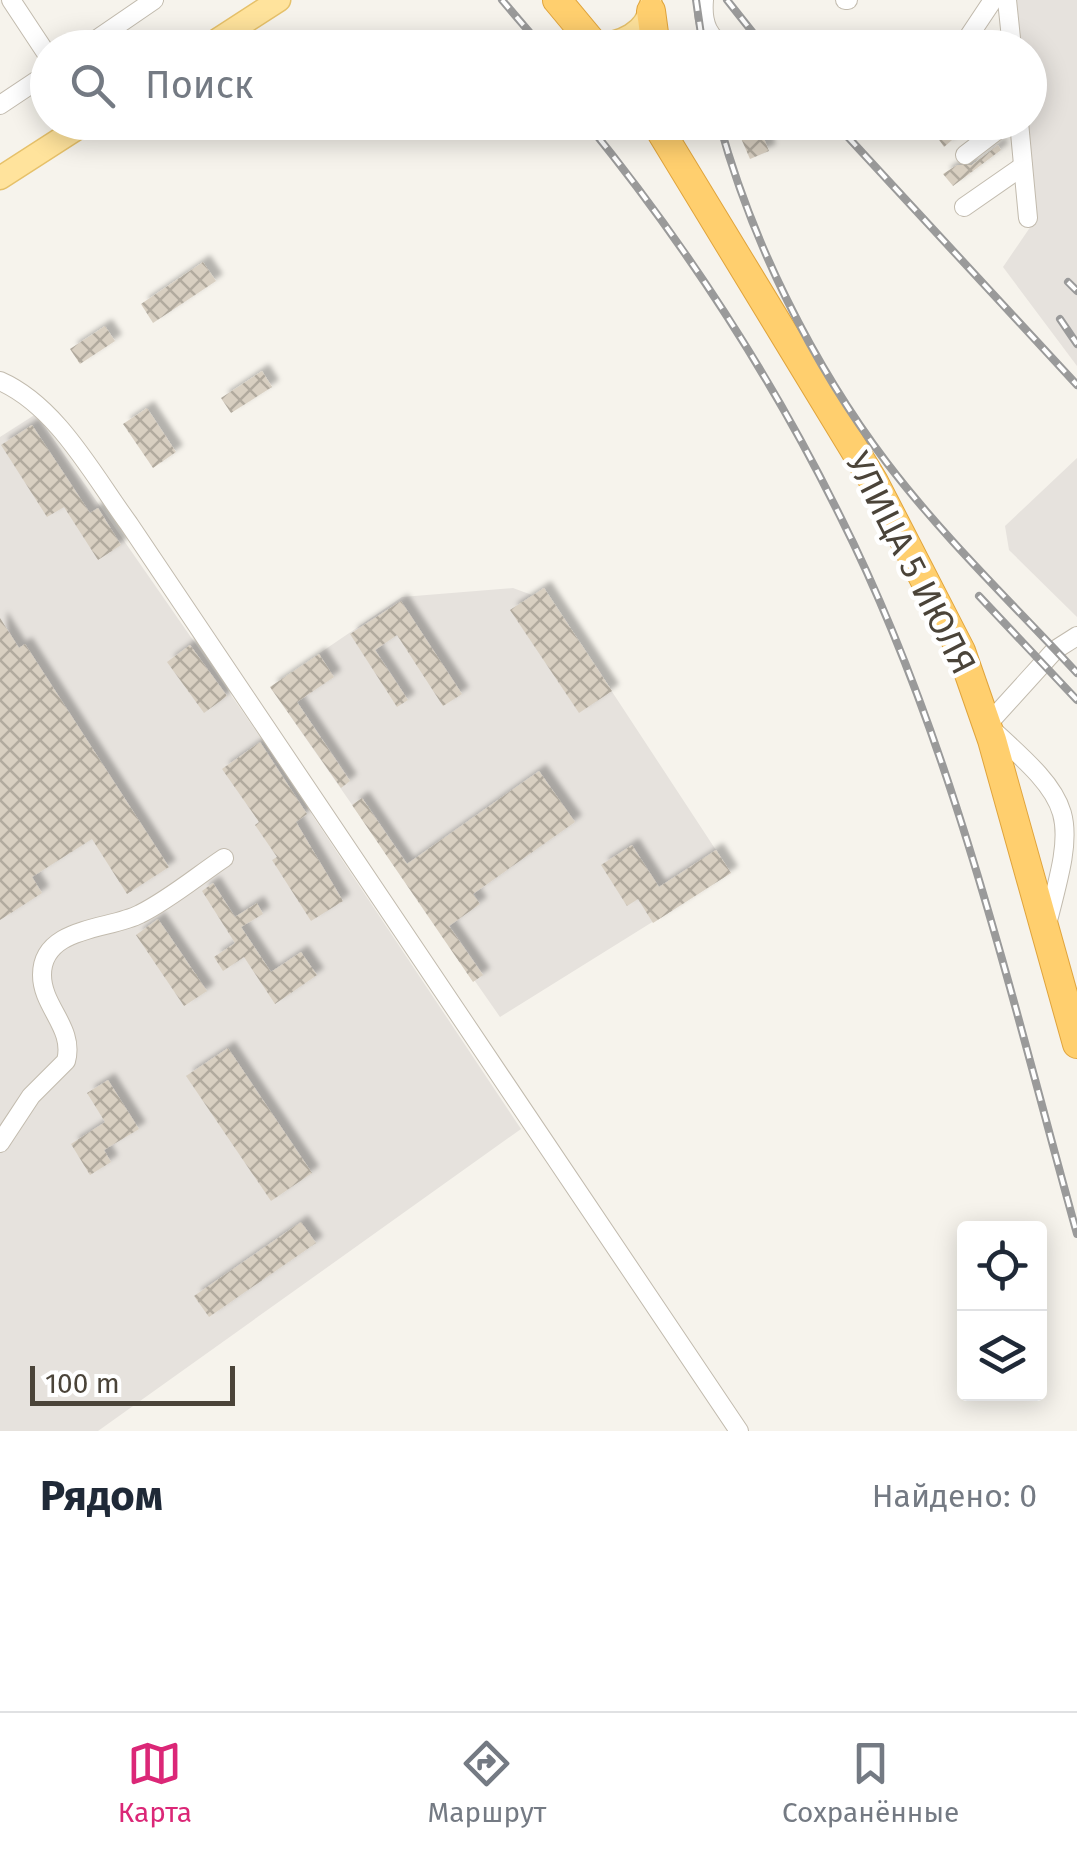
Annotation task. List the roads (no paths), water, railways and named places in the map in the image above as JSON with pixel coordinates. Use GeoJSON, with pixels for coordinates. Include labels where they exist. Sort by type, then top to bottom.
{"type":"FeatureCollection","features":[{"type":"Feature","properties":{"kind":"highway"},"geometry":{"type":"LineString","coordinates":[[557,0],[582,30]]}},
{"type":"Feature","properties":{"kind":"highway","name":"УЛИЦА 5 ИЮЛЯ"},"geometry":{"type":"LineString","coordinates":[[666,140],[874,482],[961,651],[987,725],[1077,1044]]}},
{"type":"Feature","properties":{"kind":"highway"},"geometry":{"type":"LineString","coordinates":[[675,140],[682,166]]}},
{"type":"Feature","properties":{"kind":"main road"},"geometry":{"type":"LineString","coordinates":[[233,30],[279,0]]}},
{"type":"Feature","properties":{"kind":"main road"},"geometry":{"type":"LineString","coordinates":[[636,30],[644,24],[651,6]]}},
{"type":"Feature","properties":{"kind":"main road"},"geometry":{"type":"LineString","coordinates":[[0,178],[59,140]]}},
{"type":"Feature","properties":{"kind":"street"},"geometry":{"type":"LineString","coordinates":[[11,0],[31,30]]}},
{"type":"Feature","properties":{"kind":"street"},"geometry":{"type":"LineString","coordinates":[[110,30],[154,0]]}},
{"type":"Feature","properties":{"kind":"street"},"geometry":{"type":"LineString","coordinates":[[704,0],[708,30]]}},
{"type":"Feature","properties":{"kind":"street"},"geometry":{"type":"LineString","coordinates":[[973,30],[993,0]]}},
{"type":"Feature","properties":{"kind":"street"},"geometry":{"type":"LineString","coordinates":[[1007,0],[1010,30]]}},
{"type":"Feature","properties":{"kind":"street"},"geometry":{"type":"LineString","coordinates":[[0,105],[30,85]]}},
{"type":"Feature","properties":{"kind":"street"},"geometry":{"type":"LineString","coordinates":[[965,155],[985,140]]}},
{"type":"Feature","properties":{"kind":"street"},"geometry":{"type":"LineString","coordinates":[[1021,140],[1028,218]]}},
{"type":"Feature","properties":{"kind":"street"},"geometry":{"type":"LineString","coordinates":[[964,207],[1023,166]]}},
{"type":"Feature","properties":{"kind":"street"},"geometry":{"type":"LineString","coordinates":[[0,381],[22,391],[51,419],[129,524],[739,1431]]}},
{"type":"Feature","properties":{"kind":"street"},"geometry":{"type":"LineString","coordinates":[[1045,930],[1068,846],[1062,803],[1039,771],[987,725],[1055,650],[1077,636]]}},
{"type":"Feature","properties":{"kind":"street"},"geometry":{"type":"LineString","coordinates":[[0,1143],[31,1096],[66,1062],[68,1038],[43,990],[42,968],[51,950],[81,930],[138,916],[224,858]]}},
{"type":"Feature","properties":{"kind":"railway"},"geometry":{"type":"LineString","coordinates":[[502,0],[528,30]]}},
{"type":"Feature","properties":{"kind":"railway"},"geometry":{"type":"LineString","coordinates":[[696,0],[700,30]]}},
{"type":"Feature","properties":{"kind":"railway"},"geometry":{"type":"LineString","coordinates":[[727,0],[751,30]]}},
{"type":"Feature","properties":{"kind":"railway"},"geometry":{"type":"LineString","coordinates":[[600,140],[692,263],[755,361],[813,463],[880,602],[915,689],[976,869],[1077,1234]]}},
{"type":"Feature","properties":{"kind":"railway"},"geometry":{"type":"LineString","coordinates":[[725,140],[749,212],[787,300],[860,425],[932,518],[1077,673]]}},
{"type":"Feature","properties":{"kind":"railway"},"geometry":{"type":"LineString","coordinates":[[851,140],[1077,385]]}},
{"type":"Feature","properties":{"kind":"railway"},"geometry":{"type":"LineString","coordinates":[[1068,282],[1077,291]]}},
{"type":"Feature","properties":{"kind":"railway"},"geometry":{"type":"LineString","coordinates":[[1060,319],[1077,344]]}},
{"type":"Feature","properties":{"kind":"railway"},"geometry":{"type":"LineString","coordinates":[[979,596],[1077,700]]}}]}
